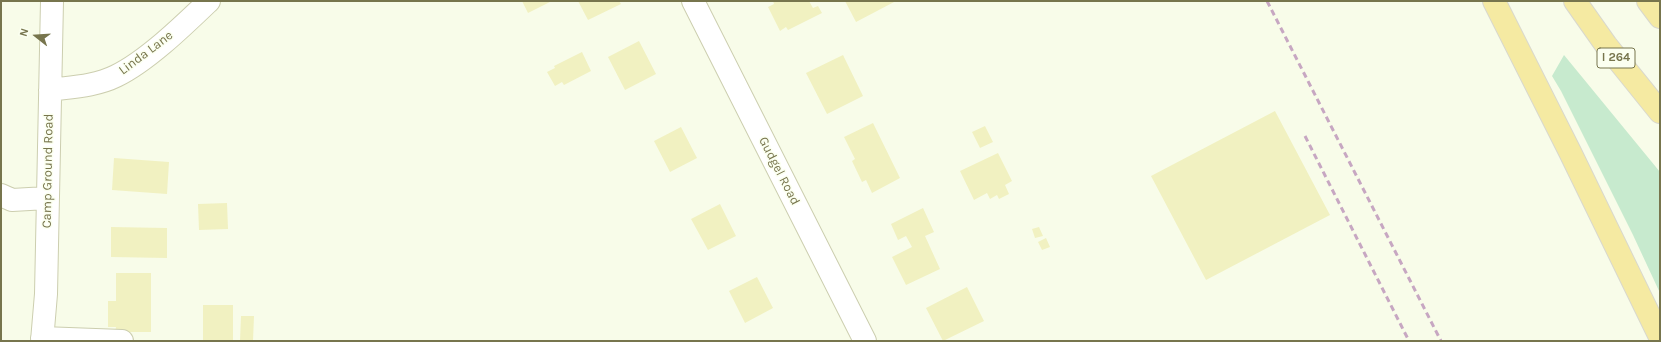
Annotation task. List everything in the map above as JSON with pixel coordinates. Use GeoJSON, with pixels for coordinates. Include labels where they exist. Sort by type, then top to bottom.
{"type":"FeatureCollection","features":[{"type":"Feature","properties":{"kind":"highway"},"geometry":{"type":"LineString","coordinates":[[1494,1],[1570,152],[1660,337]]}},
{"type":"Feature","properties":{"kind":"highway","name":"I 264"},"geometry":{"type":"LineString","coordinates":[[1575,1],[1606,45],[1660,112]]}},
{"type":"Feature","properties":{"kind":"highway"},"geometry":{"type":"LineString","coordinates":[[1648,1],[1660,17]]}},
{"type":"Feature","properties":{"kind":"street","name":"Camp Ground Road"},"geometry":{"type":"LineString","coordinates":[[42,340],[46,294],[52,1]]}},
{"type":"Feature","properties":{"kind":"street","name":"Linda Lane"},"geometry":{"type":"LineString","coordinates":[[50,90],[96,83],[116,76],[146,57],[209,1]]}},
{"type":"Feature","properties":{"kind":"street","name":"Gudgel Road"},"geometry":{"type":"LineString","coordinates":[[693,1],[865,341]]}},
{"type":"Feature","properties":{"kind":"street"},"geometry":{"type":"LineString","coordinates":[[1,195],[12,200],[47,198]]}},
{"type":"Feature","properties":{"kind":"street"},"geometry":{"type":"LineString","coordinates":[[42,340],[122,341]]}},
{"type":"Feature","properties":{"kind":"green space"},"geometry":{"type":"Polygon","coordinates":[[[1564,55],[1660,172],[1660,293],[1633,235],[1561,91],[1552,76],[1564,55]]]}},
{"type":"Feature","properties":{"kind":"building"},"geometry":{"type":"Polygon","coordinates":[[[522,1],[552,1],[528,13],[522,1]]]}},
{"type":"Feature","properties":{"kind":"building"},"geometry":{"type":"Polygon","coordinates":[[[578,1],[619,1],[621,4],[588,20],[578,1]]]}},
{"type":"Feature","properties":{"kind":"building"},"geometry":{"type":"Polygon","coordinates":[[[773,1],[809,1],[813,8],[818,6],[822,13],[788,30],[786,27],[780,31],[768,7],[774,4],[773,1]]]}},
{"type":"Feature","properties":{"kind":"building"},"geometry":{"type":"Polygon","coordinates":[[[845,1],[896,1],[856,22],[845,1]]]}},
{"type":"Feature","properties":{"kind":"building"},"geometry":{"type":"Polygon","coordinates":[[[639,41],[656,74],[625,90],[608,57],[639,41]]]}},
{"type":"Feature","properties":{"kind":"building"},"geometry":{"type":"Polygon","coordinates":[[[582,52],[591,71],[564,85],[562,82],[555,86],[547,72],[555,68],[554,66],[582,52]]]}},
{"type":"Feature","properties":{"kind":"building"},"geometry":{"type":"Polygon","coordinates":[[[843,55],[863,96],[827,114],[806,73],[843,55]]]}},
{"type":"Feature","properties":{"kind":"building"},"geometry":{"type":"Polygon","coordinates":[[[1275,111],[1330,215],[1206,280],[1151,176],[1275,111]]]}},
{"type":"Feature","properties":{"kind":"building"},"geometry":{"type":"Polygon","coordinates":[[[873,123],[900,178],[872,193],[866,180],[862,182],[852,161],[855,159],[844,137],[873,123]]]}},
{"type":"Feature","properties":{"kind":"building"},"geometry":{"type":"Polygon","coordinates":[[[985,126],[993,142],[980,148],[972,132],[985,126]]]}},
{"type":"Feature","properties":{"kind":"building"},"geometry":{"type":"Polygon","coordinates":[[[681,127],[697,158],[670,172],[654,141],[681,127]]]}},
{"type":"Feature","properties":{"kind":"building"},"geometry":{"type":"Polygon","coordinates":[[[998,153],[1012,181],[1005,185],[1009,194],[999,199],[997,195],[990,199],[987,193],[974,200],[960,171],[998,153]]]}},
{"type":"Feature","properties":{"kind":"building"},"geometry":{"type":"Polygon","coordinates":[[[114,158],[169,162],[167,194],[112,190],[114,158]]]}},
{"type":"Feature","properties":{"kind":"building"},"geometry":{"type":"Polygon","coordinates":[[[227,203],[228,229],[199,230],[198,204],[227,203]]]}},
{"type":"Feature","properties":{"kind":"building"},"geometry":{"type":"Polygon","coordinates":[[[720,204],[736,236],[708,250],[691,219],[720,204]]]}},
{"type":"Feature","properties":{"kind":"building"},"geometry":{"type":"Polygon","coordinates":[[[923,208],[934,232],[925,236],[940,269],[906,285],[892,257],[912,247],[906,236],[898,240],[891,224],[923,208]]]}},
{"type":"Feature","properties":{"kind":"building"},"geometry":{"type":"Polygon","coordinates":[[[111,227],[167,228],[167,258],[111,257],[111,227]]]}},
{"type":"Feature","properties":{"kind":"building"},"geometry":{"type":"Polygon","coordinates":[[[1039,227],[1043,236],[1035,238],[1032,229],[1039,227]]]}},
{"type":"Feature","properties":{"kind":"building"},"geometry":{"type":"Polygon","coordinates":[[[1046,238],[1050,247],[1042,250],[1038,242],[1046,238]]]}},
{"type":"Feature","properties":{"kind":"building"},"geometry":{"type":"Polygon","coordinates":[[[116,273],[151,273],[151,332],[115,332],[116,327],[108,327],[108,301],[116,301],[116,273]]]}},
{"type":"Feature","properties":{"kind":"building"},"geometry":{"type":"Polygon","coordinates":[[[757,277],[773,308],[745,323],[729,291],[757,277]]]}},
{"type":"Feature","properties":{"kind":"building"},"geometry":{"type":"Polygon","coordinates":[[[967,287],[984,321],[943,341],[926,308],[967,287]]]}},
{"type":"Feature","properties":{"kind":"building"},"geometry":{"type":"Polygon","coordinates":[[[203,305],[233,305],[233,341],[203,341],[203,305]]]}},
{"type":"Feature","properties":{"kind":"building"},"geometry":{"type":"Polygon","coordinates":[[[241,316],[254,316],[253,341],[240,341],[241,316]]]}},
{"type":"Feature","properties":{"kind":"railway"},"geometry":{"type":"LineString","coordinates":[[1267,1],[1441,341]]}},
{"type":"Feature","properties":{"kind":"railway"},"geometry":{"type":"LineString","coordinates":[[1305,136],[1409,341]]}}]}
